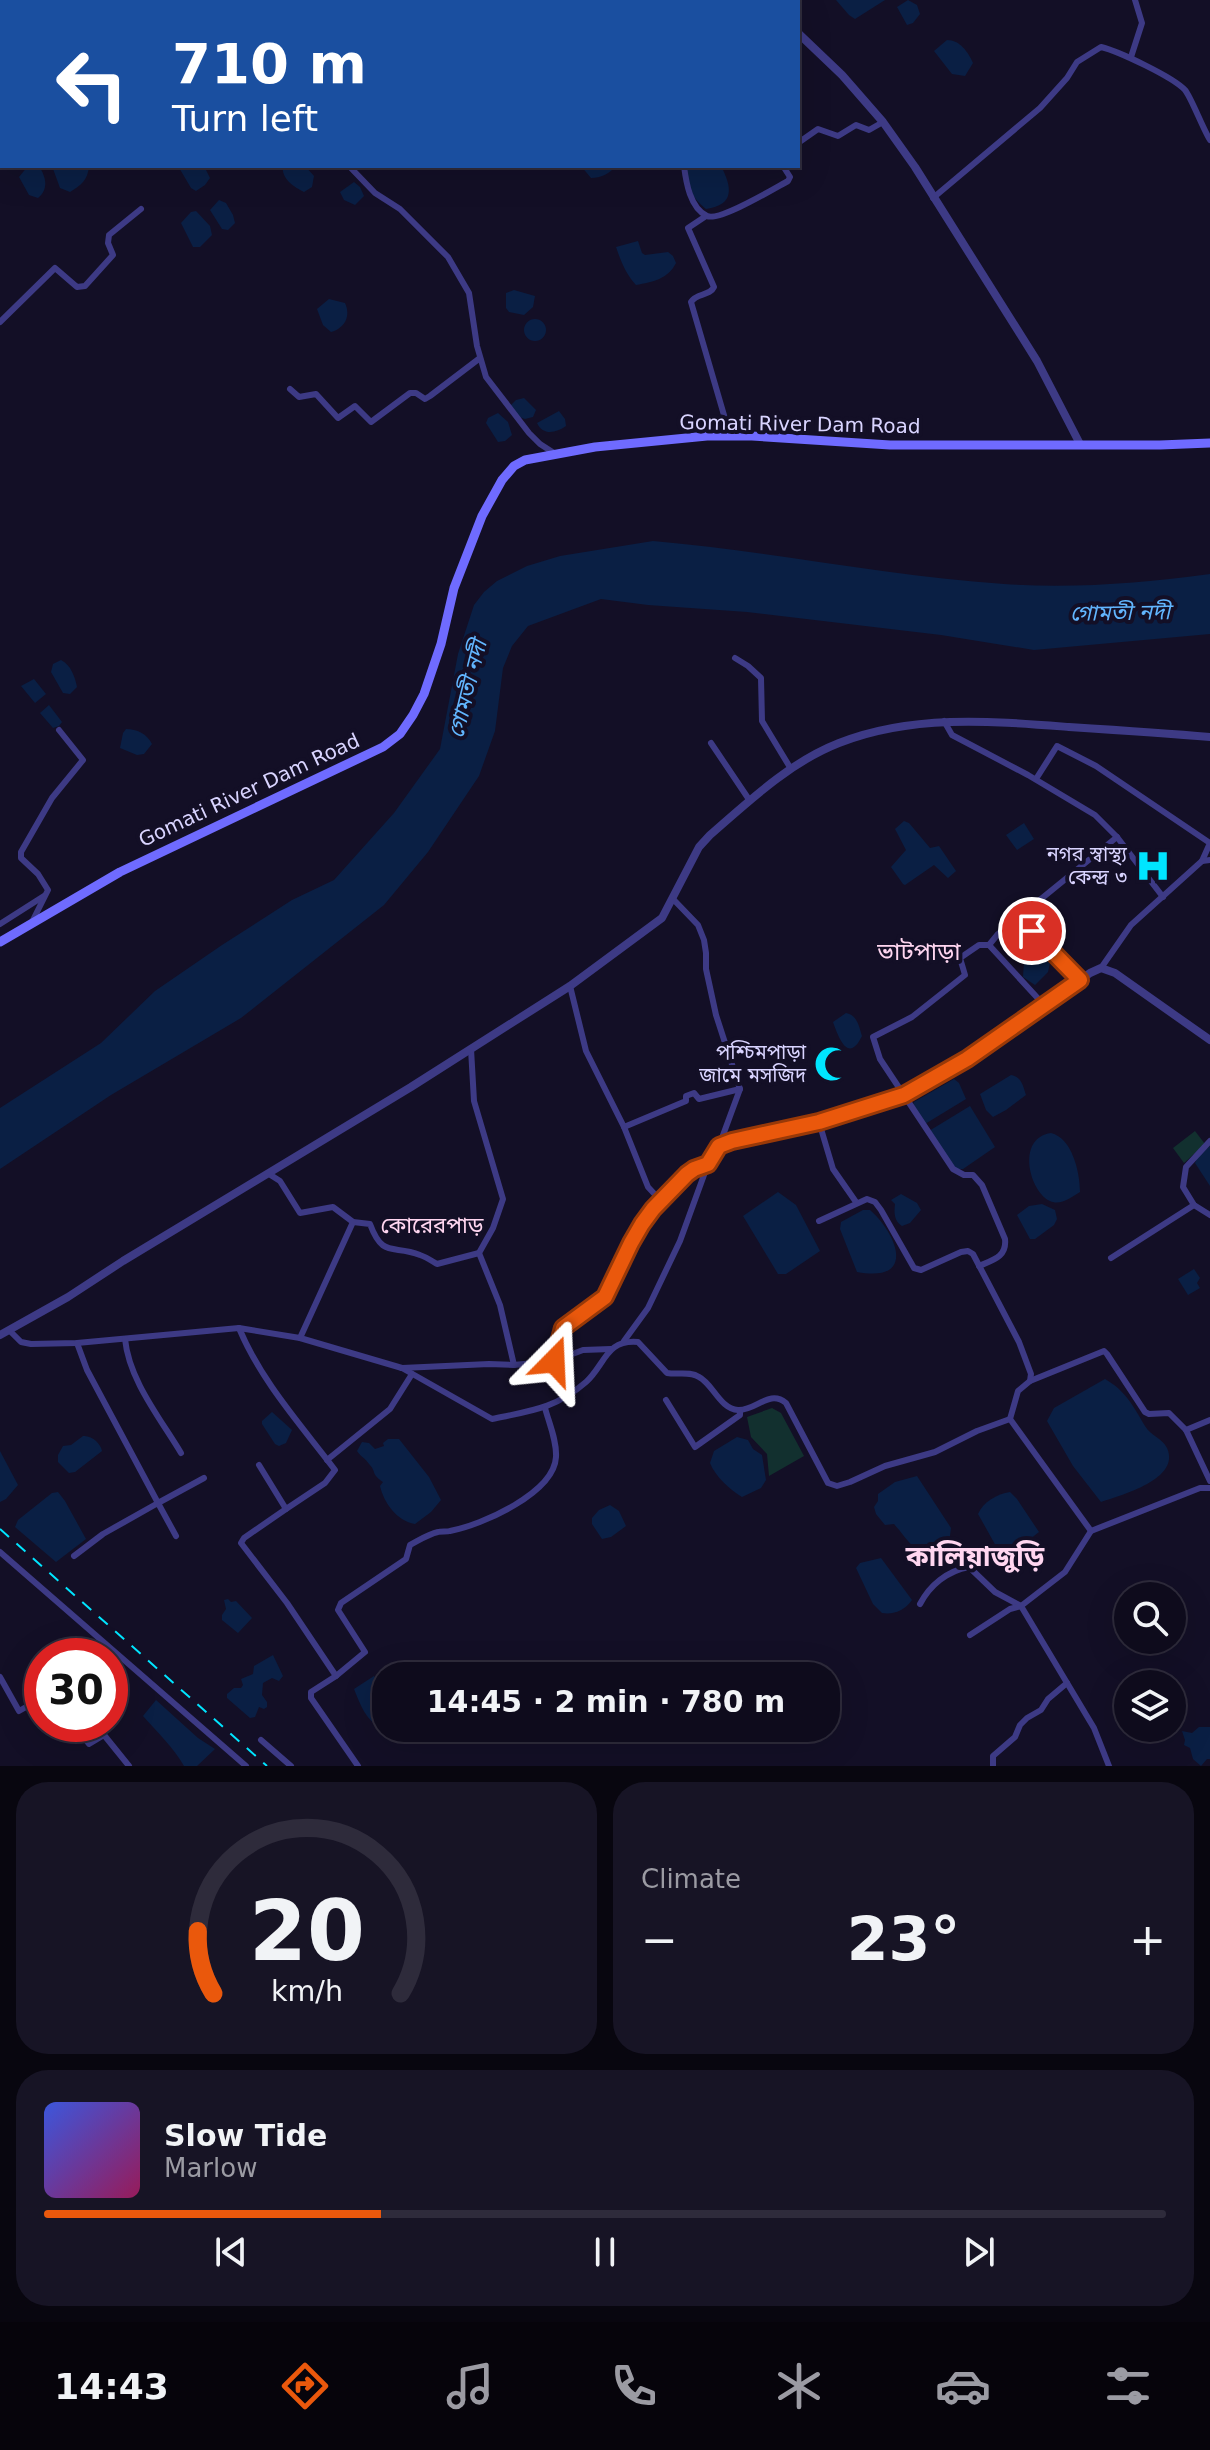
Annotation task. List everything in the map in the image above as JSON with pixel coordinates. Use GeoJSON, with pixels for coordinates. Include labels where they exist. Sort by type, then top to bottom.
{"type":"FeatureCollection","features":[{"type":"Feature","properties":{"kind":"main road","name":"Gomati River Dam Road"},"geometry":{"type":"LineString","coordinates":[[0,942],[120,872],[383,747],[400,734],[424,694],[441,644],[454,588],[488,504],[502,480],[514,466],[525,460],[554,453],[666,439],[752,436],[890,445],[1210,443]]}},
{"type":"Feature","properties":{"kind":"street"},"geometry":{"type":"LineString","coordinates":[[1131,57],[1142,23],[1135,0]]}},
{"type":"Feature","properties":{"kind":"street"},"geometry":{"type":"LineString","coordinates":[[800,35],[842,75],[883,122],[915,167],[1037,361],[1080,444]]}},
{"type":"Feature","properties":{"kind":"street"},"geometry":{"type":"LineString","coordinates":[[933,198],[1040,108],[1077,62],[1101,47],[1131,57],[1186,91],[1210,140]]}},
{"type":"Feature","properties":{"kind":"street"},"geometry":{"type":"LineString","coordinates":[[800,142],[818,129],[838,136],[856,125],[869,130],[883,122]]}},
{"type":"Feature","properties":{"kind":"street"},"geometry":{"type":"LineString","coordinates":[[351,168],[375,193],[400,209],[448,257],[469,293],[480,358],[491,383],[529,433],[554,453]]}},
{"type":"Feature","properties":{"kind":"street"},"geometry":{"type":"LineString","coordinates":[[684,168],[686,185],[694,202],[706,216],[713,217],[788,181],[790,177],[784,168]]}},
{"type":"Feature","properties":{"kind":"street"},"geometry":{"type":"LineString","coordinates":[[0,322],[55,268],[77,287],[85,286],[113,255],[108,243],[109,235],[141,209]]}},
{"type":"Feature","properties":{"kind":"street"},"geometry":{"type":"LineString","coordinates":[[706,216],[688,228],[714,287],[691,302],[726,422],[737,431],[752,436]]}},
{"type":"Feature","properties":{"kind":"street"},"geometry":{"type":"LineString","coordinates":[[290,389],[299,397],[316,394],[338,418],[355,406],[371,422],[410,393],[425,399],[480,358]]}},
{"type":"Feature","properties":{"kind":"street"},"geometry":{"type":"LineString","coordinates":[[735,658],[761,678],[762,721],[791,769]]}},
{"type":"Feature","properties":{"kind":"street"},"geometry":{"type":"LineString","coordinates":[[944,721],[952,735],[1036,779],[1095,815],[1117,837],[1163,897]]}},
{"type":"Feature","properties":{"kind":"street"},"geometry":{"type":"LineString","coordinates":[[0,1335],[269,1174],[570,986],[662,918],[699,847],[710,835],[791,769],[838,743],[887,727],[944,721],[1034,724],[1210,737]]}},
{"type":"Feature","properties":{"kind":"street"},"geometry":{"type":"LineString","coordinates":[[32,922],[46,895],[47,885],[20,856],[52,798],[83,760],[59,730]]}},
{"type":"Feature","properties":{"kind":"street"},"geometry":{"type":"LineString","coordinates":[[711,743],[750,801]]}},
{"type":"Feature","properties":{"kind":"street"},"geometry":{"type":"LineString","coordinates":[[719,1146],[819,1122],[904,1095],[943,1075],[1101,968],[1131,925],[1206,860],[1210,843],[1096,766],[1057,746],[1036,779]]}},
{"type":"Feature","properties":{"kind":"street"},"geometry":{"type":"LineString","coordinates":[[989,945],[998,934],[1117,837]]}},
{"type":"Feature","properties":{"kind":"street"},"geometry":{"type":"LineString","coordinates":[[0,924],[46,895]]}},
{"type":"Feature","properties":{"kind":"street"},"geometry":{"type":"LineString","coordinates":[[10,1331],[21,1342],[31,1344],[77,1343],[239,1328],[300,1338],[402,1368],[492,1419],[545,1408],[589,1380],[611,1349],[624,1341],[655,1295],[680,1241],[740,1089],[716,1015],[706,969],[704,940],[698,925],[673,899]]}},
{"type":"Feature","properties":{"kind":"street"},"geometry":{"type":"LineString","coordinates":[[1020,917],[1044,946],[1080,980]]}},
{"type":"Feature","properties":{"kind":"street"},"geometry":{"type":"LineString","coordinates":[[979,1266],[1001,1256],[1006,1248],[982,1185],[973,1175],[964,1175],[953,1169],[880,1059],[873,1037],[912,1017],[965,975],[960,958],[979,945],[989,945],[1044,1005]]}},
{"type":"Feature","properties":{"kind":"street"},"geometry":{"type":"LineString","coordinates":[[1101,968],[1115,973],[1210,1040]]}},
{"type":"Feature","properties":{"kind":"street"},"geometry":{"type":"LineString","coordinates":[[570,986],[586,1051],[624,1127],[648,1187],[661,1201]]}},
{"type":"Feature","properties":{"kind":"street"},"geometry":{"type":"LineString","coordinates":[[269,1174],[280,1181],[300,1213],[333,1207],[353,1222],[370,1224],[383,1247],[419,1254],[437,1264],[479,1253],[493,1228],[503,1199],[474,1101],[471,1049]]}},
{"type":"Feature","properties":{"kind":"street"},"geometry":{"type":"LineString","coordinates":[[624,1127],[686,1101],[689,1094],[694,1093],[699,1099],[740,1089]]}},
{"type":"Feature","properties":{"kind":"street"},"geometry":{"type":"LineString","coordinates":[[819,1122],[833,1169],[856,1202]]}},
{"type":"Feature","properties":{"kind":"street"},"geometry":{"type":"LineString","coordinates":[[1210,1141],[1186,1167],[1183,1187],[1194,1205],[1210,1215]]}},
{"type":"Feature","properties":{"kind":"street"},"geometry":{"type":"LineString","coordinates":[[554,1361],[563,1328],[605,1297],[631,1243],[648,1217],[687,1174],[708,1164]]}},
{"type":"Feature","properties":{"kind":"street"},"geometry":{"type":"LineString","coordinates":[[819,1221],[867,1199],[875,1202],[914,1268],[921,1270],[968,1251],[973,1254],[1019,1342],[1031,1374],[1030,1381]]}},
{"type":"Feature","properties":{"kind":"street"},"geometry":{"type":"LineString","coordinates":[[1111,1258],[1194,1205]]}},
{"type":"Feature","properties":{"kind":"street"},"geometry":{"type":"LineString","coordinates":[[300,1338],[353,1222]]}},
{"type":"Feature","properties":{"kind":"street"},"geometry":{"type":"LineString","coordinates":[[479,1253],[500,1305],[514,1365]]}},
{"type":"Feature","properties":{"kind":"street"},"geometry":{"type":"LineString","coordinates":[[239,1328],[248,1350],[335,1470],[325,1483],[241,1543],[287,1603],[336,1676]]}},
{"type":"Feature","properties":{"kind":"street"},"geometry":{"type":"LineString","coordinates":[[125,1339],[127,1356],[134,1372],[181,1453]]}},
{"type":"Feature","properties":{"kind":"street"},"geometry":{"type":"LineString","coordinates":[[624,1341],[638,1342],[667,1373],[693,1373],[700,1377],[718,1397],[740,1411],[771,1398],[782,1399],[828,1483],[837,1486],[885,1466],[935,1452],[1010,1419]]}},
{"type":"Feature","properties":{"kind":"street"},"geometry":{"type":"LineString","coordinates":[[77,1343],[87,1370],[176,1536]]}},
{"type":"Feature","properties":{"kind":"street"},"geometry":{"type":"LineString","coordinates":[[402,1368],[514,1365],[554,1361],[583,1350],[611,1349]]}},
{"type":"Feature","properties":{"kind":"street"},"geometry":{"type":"LineString","coordinates":[[1010,1419],[1018,1391],[1030,1381],[1104,1351],[1145,1412],[1169,1413],[1186,1430],[1210,1481]]}},
{"type":"Feature","properties":{"kind":"street"},"geometry":{"type":"LineString","coordinates":[[327,1460],[390,1409],[412,1374]]}},
{"type":"Feature","properties":{"kind":"street"},"geometry":{"type":"LineString","coordinates":[[666,1400],[695,1447],[740,1415],[740,1411]]}},
{"type":"Feature","properties":{"kind":"street"},"geometry":{"type":"LineString","coordinates":[[358,1766],[311,1698],[311,1692],[365,1652],[338,1610],[341,1603],[406,1559],[410,1545],[439,1531],[448,1531],[499,1514],[550,1477],[556,1452],[545,1408]]}},
{"type":"Feature","properties":{"kind":"street"},"geometry":{"type":"LineString","coordinates":[[1010,1419],[1091,1531]]}},
{"type":"Feature","properties":{"kind":"street"},"geometry":{"type":"LineString","coordinates":[[1186,1430],[1210,1420]]}},
{"type":"Feature","properties":{"kind":"street"},"geometry":{"type":"LineString","coordinates":[[259,1465],[286,1509]]}},
{"type":"Feature","properties":{"kind":"street"},"geometry":{"type":"LineString","coordinates":[[74,1556],[103,1534],[204,1478]]}},
{"type":"Feature","properties":{"kind":"street"},"geometry":{"type":"LineString","coordinates":[[970,1635],[1010,1609],[1021,1606],[1065,1572],[1091,1531],[1200,1488],[1210,1488]]}},
{"type":"Feature","properties":{"kind":"street"},"geometry":{"type":"LineString","coordinates":[[0,1552],[246,1766]]}},
{"type":"Feature","properties":{"kind":"street"},"geometry":{"type":"LineString","coordinates":[[920,1604],[925,1594],[942,1578],[969,1567],[995,1592],[1021,1606],[1094,1728],[1109,1766]]}},
{"type":"Feature","properties":{"kind":"street"},"geometry":{"type":"LineString","coordinates":[[0,1677],[19,1711],[24,1708]]}},
{"type":"Feature","properties":{"kind":"street"},"geometry":{"type":"LineString","coordinates":[[993,1766],[993,1756],[1015,1737],[1020,1725],[1041,1710],[1048,1699],[1067,1683]]}},
{"type":"Feature","properties":{"kind":"street"},"geometry":{"type":"LineString","coordinates":[[261,1740],[291,1766]]}},
{"type":"Feature","properties":{"kind":"street"},"geometry":{"type":"LineString","coordinates":[[110,1742],[129,1766]]}},
{"type":"Feature","properties":{"kind":"green space"},"geometry":{"type":"Polygon","coordinates":[[[1195,1131],[1205,1144],[1184,1163],[1173,1148],[1195,1131]]]}},
{"type":"Feature","properties":{"kind":"green space"},"geometry":{"type":"Polygon","coordinates":[[[772,1408],[781,1413],[804,1456],[769,1476],[767,1454],[751,1437],[747,1417],[772,1408]]]}},
{"type":"Feature","properties":{"kind":"water"},"geometry":{"type":"Polygon","coordinates":[[[836,0],[885,0],[855,19],[836,0]]]}},
{"type":"Feature","properties":{"kind":"water"},"geometry":{"type":"Polygon","coordinates":[[[908,0],[917,5],[920,14],[907,25],[897,7],[908,0]]]}},
{"type":"Feature","properties":{"kind":"water"},"geometry":{"type":"Polygon","coordinates":[[[947,40],[960,44],[973,63],[965,76],[952,74],[934,51],[947,40]]]}},
{"type":"Feature","properties":{"kind":"water"},"geometry":{"type":"Polygon","coordinates":[[[26,168],[40,168],[45,179],[44,191],[38,198],[29,195],[19,177],[26,168]]]}},
{"type":"Feature","properties":{"kind":"water"},"geometry":{"type":"Polygon","coordinates":[[[53,168],[89,168],[83,182],[70,192],[60,188],[53,168]]]}},
{"type":"Feature","properties":{"kind":"water"},"geometry":{"type":"Polygon","coordinates":[[[179,168],[205,168],[210,178],[196,191],[179,168]]]}},
{"type":"Feature","properties":{"kind":"water"},"geometry":{"type":"Polygon","coordinates":[[[283,168],[307,168],[314,176],[312,187],[304,192],[286,179],[283,168]]]}},
{"type":"Feature","properties":{"kind":"water"},"geometry":{"type":"Polygon","coordinates":[[[583,168],[614,168],[605,175],[591,178],[583,168]]]}},
{"type":"Feature","properties":{"kind":"water"},"geometry":{"type":"Polygon","coordinates":[[[688,168],[722,168],[729,188],[726,199],[722,204],[706,209],[691,191],[688,168]]]}},
{"type":"Feature","properties":{"kind":"water"},"geometry":{"type":"Polygon","coordinates":[[[354,182],[364,196],[355,205],[344,200],[340,192],[354,182]]]}},
{"type":"Feature","properties":{"kind":"water"},"geometry":{"type":"Polygon","coordinates":[[[219,200],[226,203],[233,215],[235,223],[228,230],[222,229],[210,210],[219,200]]]}},
{"type":"Feature","properties":{"kind":"water"},"geometry":{"type":"Polygon","coordinates":[[[196,211],[210,226],[212,235],[200,247],[193,247],[181,223],[196,211]]]}},
{"type":"Feature","properties":{"kind":"water"},"geometry":{"type":"Polygon","coordinates":[[[638,241],[645,255],[668,252],[673,256],[676,263],[669,273],[636,285],[624,268],[616,247],[638,241]]]}},
{"type":"Feature","properties":{"kind":"water"},"geometry":{"type":"Polygon","coordinates":[[[514,290],[535,296],[533,307],[524,315],[509,312],[506,308],[506,293],[514,290]]]}},
{"type":"Feature","properties":{"kind":"water"},"geometry":{"type":"Polygon","coordinates":[[[329,299],[345,303],[347,312],[343,324],[331,332],[323,325],[317,309],[329,299]]]}},
{"type":"Feature","properties":{"kind":"water"},"geometry":{"type":"Polygon","coordinates":[[[535,319],[543,322],[546,330],[543,338],[535,341],[527,338],[524,330],[527,322],[535,319]]]}},
{"type":"Feature","properties":{"kind":"water"},"geometry":{"type":"Polygon","coordinates":[[[524,398],[536,410],[533,417],[525,419],[519,417],[510,406],[524,398]]]}},
{"type":"Feature","properties":{"kind":"water"},"geometry":{"type":"Polygon","coordinates":[[[559,411],[566,426],[550,432],[537,423],[559,411]]]}},
{"type":"Feature","properties":{"kind":"water"},"geometry":{"type":"Polygon","coordinates":[[[498,413],[508,422],[512,435],[498,442],[486,423],[488,418],[498,413]]]}},
{"type":"Feature","properties":{"kind":"water","name":"গোমতী নদী"},"geometry":{"type":"Polygon","coordinates":[[[653,541],[1004,584],[1107,584],[1210,574],[1210,634],[1034,650],[941,635],[747,612],[601,599],[528,626],[512,646],[503,668],[495,731],[479,776],[428,852],[384,905],[241,1018],[111,1095],[0,1169],[0,1108],[101,1043],[155,991],[222,945],[292,900],[334,880],[394,813],[440,749],[458,654],[474,605],[484,592],[497,581],[527,566],[560,556],[653,541]]]}},
{"type":"Feature","properties":{"kind":"water"},"geometry":{"type":"Polygon","coordinates":[[[61,660],[74,675],[77,687],[70,694],[63,693],[51,672],[53,664],[61,660]]]}},
{"type":"Feature","properties":{"kind":"water"},"geometry":{"type":"Polygon","coordinates":[[[34,679],[46,694],[35,703],[21,686],[34,679]]]}},
{"type":"Feature","properties":{"kind":"water"},"geometry":{"type":"Polygon","coordinates":[[[49,705],[62,722],[53,728],[40,713],[49,705]]]}},
{"type":"Feature","properties":{"kind":"water"},"geometry":{"type":"Polygon","coordinates":[[[126,729],[141,733],[150,740],[152,744],[144,754],[137,755],[120,748],[126,729]]]}},
{"type":"Feature","properties":{"kind":"water"},"geometry":{"type":"Polygon","coordinates":[[[904,821],[930,848],[939,846],[956,871],[948,878],[934,865],[903,884],[891,867],[906,850],[895,829],[904,821]]]}},
{"type":"Feature","properties":{"kind":"water"},"geometry":{"type":"Polygon","coordinates":[[[1024,823],[1034,839],[1017,850],[1006,835],[1024,823]]]}},
{"type":"Feature","properties":{"kind":"water"},"geometry":{"type":"Polygon","coordinates":[[[1029,936],[1051,957],[1048,972],[1035,985],[1023,977],[1024,961],[1016,946],[1029,936]]]}},
{"type":"Feature","properties":{"kind":"water"},"geometry":{"type":"Polygon","coordinates":[[[846,1013],[855,1019],[862,1036],[852,1048],[844,1045],[833,1022],[846,1013]]]}},
{"type":"Feature","properties":{"kind":"water"},"geometry":{"type":"Polygon","coordinates":[[[1011,1075],[1020,1080],[1026,1095],[993,1117],[986,1110],[980,1094],[1011,1075]]]}},
{"type":"Feature","properties":{"kind":"water"},"geometry":{"type":"Polygon","coordinates":[[[954,1079],[966,1099],[925,1124],[912,1107],[914,1102],[954,1079]]]}},
{"type":"Feature","properties":{"kind":"water"},"geometry":{"type":"Polygon","coordinates":[[[970,1106],[995,1147],[963,1169],[955,1169],[929,1131],[970,1106]]]}},
{"type":"Feature","properties":{"kind":"water"},"geometry":{"type":"Polygon","coordinates":[[[1051,1133],[1058,1136],[1069,1149],[1080,1184],[1080,1192],[1058,1202],[1050,1201],[1036,1187],[1030,1165],[1033,1144],[1051,1133]]]}},
{"type":"Feature","properties":{"kind":"water"},"geometry":{"type":"Polygon","coordinates":[[[1210,1146],[1210,1186],[1195,1163],[1210,1146]]]}},
{"type":"Feature","properties":{"kind":"water"},"geometry":{"type":"Polygon","coordinates":[[[778,1192],[796,1205],[820,1251],[786,1274],[778,1274],[743,1216],[778,1192]]]}},
{"type":"Feature","properties":{"kind":"water"},"geometry":{"type":"Polygon","coordinates":[[[901,1194],[917,1203],[921,1210],[910,1223],[902,1226],[896,1219],[895,1204],[891,1200],[901,1194]]]}},
{"type":"Feature","properties":{"kind":"water"},"geometry":{"type":"Polygon","coordinates":[[[1042,1204],[1055,1210],[1057,1219],[1054,1225],[1035,1239],[1030,1239],[1017,1215],[1029,1206],[1042,1204]]]}},
{"type":"Feature","properties":{"kind":"water"},"geometry":{"type":"Polygon","coordinates":[[[863,1210],[870,1210],[880,1220],[894,1244],[894,1264],[876,1274],[857,1272],[840,1229],[841,1222],[863,1210]]]}},
{"type":"Feature","properties":{"kind":"water"},"geometry":{"type":"Polygon","coordinates":[[[1194,1269],[1200,1278],[1197,1283],[1200,1288],[1188,1295],[1178,1279],[1194,1269]]]}},
{"type":"Feature","properties":{"kind":"water"},"geometry":{"type":"Polygon","coordinates":[[[1105,1379],[1124,1394],[1147,1429],[1165,1445],[1169,1459],[1166,1469],[1147,1484],[1101,1502],[1073,1466],[1047,1421],[1054,1408],[1105,1379]]]}},
{"type":"Feature","properties":{"kind":"water"},"geometry":{"type":"Polygon","coordinates":[[[272,1412],[292,1430],[286,1443],[279,1446],[262,1424],[272,1412]]]}},
{"type":"Feature","properties":{"kind":"water"},"geometry":{"type":"Polygon","coordinates":[[[83,1436],[96,1440],[102,1451],[75,1472],[69,1473],[58,1462],[58,1455],[63,1446],[71,1445],[83,1436]]]}},
{"type":"Feature","properties":{"kind":"water"},"geometry":{"type":"Polygon","coordinates":[[[737,1437],[748,1440],[753,1449],[762,1455],[766,1480],[761,1488],[742,1497],[723,1482],[710,1463],[714,1451],[737,1437]]]}},
{"type":"Feature","properties":{"kind":"water"},"geometry":{"type":"Polygon","coordinates":[[[388,1439],[399,1439],[429,1477],[441,1500],[415,1524],[402,1519],[388,1505],[380,1486],[383,1482],[357,1451],[362,1442],[369,1443],[375,1449],[384,1446],[388,1439]]]}},
{"type":"Feature","properties":{"kind":"water"},"geometry":{"type":"Polygon","coordinates":[[[0,1451],[18,1485],[0,1502],[0,1451]]]}},
{"type":"Feature","properties":{"kind":"water"},"geometry":{"type":"Polygon","coordinates":[[[917,1476],[951,1528],[949,1543],[941,1552],[918,1549],[894,1524],[885,1525],[876,1514],[874,1507],[878,1494],[895,1482],[917,1476]]]}},
{"type":"Feature","properties":{"kind":"water"},"geometry":{"type":"Polygon","coordinates":[[[58,1492],[86,1539],[56,1562],[15,1527],[18,1520],[52,1493],[58,1492]]]}},
{"type":"Feature","properties":{"kind":"water"},"geometry":{"type":"Polygon","coordinates":[[[1010,1492],[1039,1532],[1012,1553],[1001,1555],[978,1514],[991,1499],[1010,1492]]]}},
{"type":"Feature","properties":{"kind":"water"},"geometry":{"type":"Polygon","coordinates":[[[610,1505],[619,1511],[626,1526],[611,1537],[602,1539],[592,1524],[592,1518],[610,1505]]]}},
{"type":"Feature","properties":{"kind":"water"},"geometry":{"type":"Polygon","coordinates":[[[881,1558],[912,1600],[899,1611],[882,1613],[873,1604],[856,1568],[860,1563],[881,1558]]]}},
{"type":"Feature","properties":{"kind":"water"},"geometry":{"type":"Polygon","coordinates":[[[224,1600],[236,1601],[252,1618],[238,1633],[222,1620],[226,1609],[224,1600]]]}},
{"type":"Feature","properties":{"kind":"water"},"geometry":{"type":"Polygon","coordinates":[[[273,1655],[283,1676],[279,1681],[272,1678],[263,1683],[262,1695],[267,1707],[259,1707],[255,1717],[250,1718],[227,1698],[227,1694],[234,1688],[241,1688],[241,1679],[253,1674],[254,1666],[273,1655]]]}},
{"type":"Feature","properties":{"kind":"water"},"geometry":{"type":"Polygon","coordinates":[[[372,1677],[372,1720],[361,1706],[354,1689],[372,1677]]]}},
{"type":"Feature","properties":{"kind":"water"},"geometry":{"type":"Polygon","coordinates":[[[156,1700],[215,1749],[197,1766],[184,1766],[143,1716],[156,1700]]]}},
{"type":"Feature","properties":{"kind":"water"},"geometry":{"type":"Polygon","coordinates":[[[1199,1727],[1210,1727],[1210,1759],[1201,1766],[1193,1759],[1190,1748],[1184,1745],[1186,1732],[1192,1733],[1199,1727]]]}},
{"type":"Feature","properties":{"kind":"railway"},"geometry":{"type":"LineString","coordinates":[[0,1529],[267,1766]]}},
{"type":"Feature","properties":{"kind":"place","name":"নগর স্বাস্থ্য কেন্দ্র ৩"},"geometry":{"type":"Point","coordinates":[1153,866]}},
{"type":"Feature","properties":{"kind":"place","name":"পশ্চিমপাড়া জামে মসজিদ"},"geometry":{"type":"Point","coordinates":[832,1064]}},
{"type":"Feature","properties":{"kind":"district","name":"ভাটপাড়া"},"geometry":{"type":"Point","coordinates":[919,952]}},
{"type":"Feature","properties":{"kind":"district","name":"কোরেরপাড়"},"geometry":{"type":"Point","coordinates":[432,1225]}},
{"type":"Feature","properties":{"kind":"district","name":"কালিয়াজুড়ি"},"geometry":{"type":"Point","coordinates":[975,1556]}},
{"type":"Feature","properties":{"kind":"route"},"geometry":{"type":"LineString","coordinates":[[554,1361],[563,1328],[605,1297],[631,1243],[653,1209],[687,1174],[708,1164],[719,1146],[819,1122],[904,1095],[943,1075],[1014,1029],[1080,980],[1032,931]]}}]}
